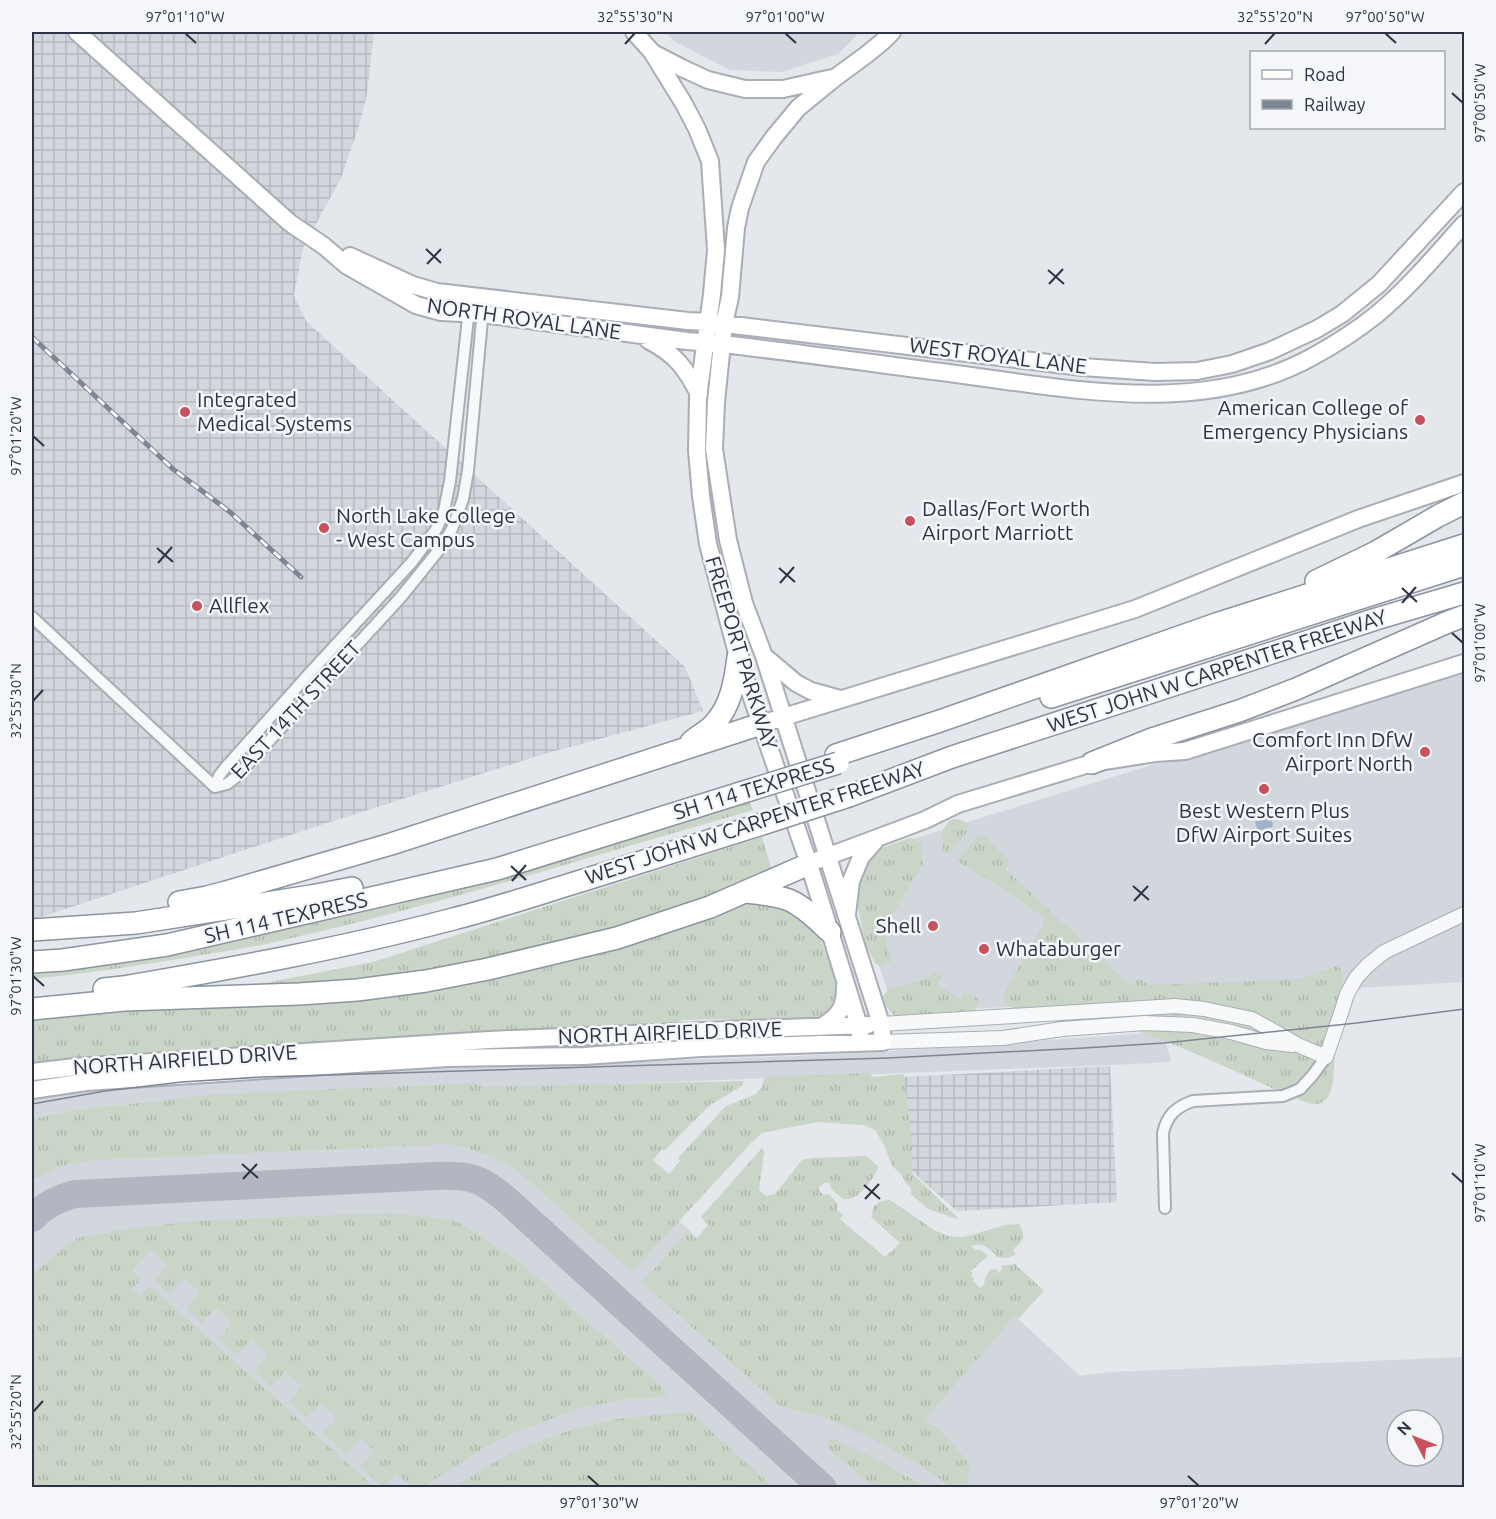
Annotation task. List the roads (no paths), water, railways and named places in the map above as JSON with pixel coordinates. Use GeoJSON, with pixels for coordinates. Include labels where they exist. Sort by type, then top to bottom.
{"type":"FeatureCollection","features":[{"type":"Feature","properties":{"kind":"highway"},"geometry":{"type":"LineString","coordinates":[[1216,624],[1236,606],[1321,579],[1376,552],[1464,503]]}},
{"type":"Feature","properties":{"kind":"highway","name":"WEST JOHN W CARPENTER FREEWAY"},"geometry":{"type":"LineString","coordinates":[[32,930],[136,922],[311,896],[457,866],[530,847],[750,787],[837,759],[1216,624],[1464,545]]}},
{"type":"Feature","properties":{"kind":"highway","name":"SH 114 TEXPRESS"},"geometry":{"type":"LineString","coordinates":[[837,759],[1464,565]]}},
{"type":"Feature","properties":{"kind":"highway","name":"WEST JOHN W CARPENTER FREEWAY"},"geometry":{"type":"LineString","coordinates":[[32,996],[134,985],[313,953],[454,919],[849,796],[952,757],[1376,619],[1464,593]]}},
{"type":"Feature","properties":{"kind":"highway"},"geometry":{"type":"LineString","coordinates":[[1092,764],[1152,739],[1258,704],[1464,616]]}},
{"type":"Feature","properties":{"kind":"highway"},"geometry":{"type":"LineString","coordinates":[[678,752],[714,724],[727,704],[734,685],[738,657]]}},
{"type":"Feature","properties":{"kind":"highway"},"geometry":{"type":"LineString","coordinates":[[68,928],[135,908],[207,897],[391,844],[761,724]]}},
{"type":"Feature","properties":{"kind":"highway","name":"SH 114 TEXPRESS"},"geometry":{"type":"LineString","coordinates":[[32,962],[63,960],[167,945],[497,869],[750,787]]}},
{"type":"Feature","properties":{"kind":"highway"},"geometry":{"type":"LineString","coordinates":[[32,1009],[124,1000],[357,990],[426,981],[488,969],[617,938],[677,919],[747,892],[818,860]]}},
{"type":"Feature","properties":{"kind":"highway"},"geometry":{"type":"LineString","coordinates":[[747,892],[790,900],[830,932]]}},
{"type":"Feature","properties":{"kind":"main road","name":"NORTH ROYAL LANE"},"geometry":{"type":"LineString","coordinates":[[78,32],[290,223],[324,246],[413,285],[477,305],[639,335],[705,342]]}},
{"type":"Feature","properties":{"kind":"main road"},"geometry":{"type":"LineString","coordinates":[[634,32],[651,52],[682,68],[708,80],[745,89],[783,89],[836,77]]}},
{"type":"Feature","properties":{"kind":"main road","name":"FREEPORT PARKWAY"},"geometry":{"type":"LineString","coordinates":[[883,1042],[881,1024],[846,918],[818,860],[761,724],[738,657],[708,544],[697,451],[699,394],[705,342],[730,297],[737,224],[756,162],[798,108],[866,56],[891,32]]}},
{"type":"Feature","properties":{"kind":"main road","name":"FREEPORT PARKWAY"},"geometry":{"type":"LineString","coordinates":[[651,52],[684,104],[710,161],[716,250],[716,323],[722,344],[714,449],[730,552],[744,603],[783,717],[818,860],[830,932],[860,1034]]}},
{"type":"Feature","properties":{"kind":"main road","name":"WEST ROYAL LANE"},"geometry":{"type":"LineString","coordinates":[[477,305],[716,323],[1122,370],[1197,371],[1232,364],[1270,351],[1334,319],[1379,284],[1464,192]]}},
{"type":"Feature","properties":{"kind":"main road"},"geometry":{"type":"LineString","coordinates":[[1452,206],[1464,218]]}},
{"type":"Feature","properties":{"kind":"main road","name":"WEST ROYAL LANE"},"geometry":{"type":"LineString","coordinates":[[705,342],[1116,392],[1165,394],[1210,389],[1248,383],[1278,372],[1311,358],[1358,328],[1409,285],[1464,224]]}},
{"type":"Feature","properties":{"kind":"main road"},"geometry":{"type":"LineString","coordinates":[[639,335],[661,346],[678,360],[699,394]]}},
{"type":"Feature","properties":{"kind":"main road"},"geometry":{"type":"LineString","coordinates":[[1270,351],[1278,372]]}},
{"type":"Feature","properties":{"kind":"main road"},"geometry":{"type":"LineString","coordinates":[[1030,383],[1034,361]]}},
{"type":"Feature","properties":{"kind":"main road"},"geometry":{"type":"LineString","coordinates":[[761,724],[1135,609],[1358,519],[1464,483]]}},
{"type":"Feature","properties":{"kind":"main road"},"geometry":{"type":"LineString","coordinates":[[712,556],[730,552]]}},
{"type":"Feature","properties":{"kind":"main road"},"geometry":{"type":"LineString","coordinates":[[764,656],[796,683],[811,691],[840,699]]}},
{"type":"Feature","properties":{"kind":"main road"},"geometry":{"type":"LineString","coordinates":[[818,860],[925,820],[958,804],[1092,764],[1155,753],[1185,751],[1464,663]]}},
{"type":"Feature","properties":{"kind":"main road"},"geometry":{"type":"LineString","coordinates":[[846,918],[851,880],[861,857],[878,838]]}},
{"type":"Feature","properties":{"kind":"main road"},"geometry":{"type":"LineString","coordinates":[[821,1028],[839,1014],[844,1004],[846,983]]}},
{"type":"Feature","properties":{"kind":"main road","name":"NORTH AIRFIELD DRIVE"},"geometry":{"type":"LineString","coordinates":[[32,1089],[86,1082],[447,1058],[584,1056],[701,1048],[860,1034],[881,1024]]}},
{"type":"Feature","properties":{"kind":"main road","name":"NORTH AIRFIELD DRIVE"},"geometry":{"type":"LineString","coordinates":[[32,1072],[75,1067],[489,1040],[752,1029],[821,1028],[860,1034],[883,1042]]}},
{"type":"Feature","properties":{"kind":"street","name":"EAST 14TH STREET"},"geometry":{"type":"LineString","coordinates":[[216,787],[219,776],[225,768],[412,562],[437,528],[444,511],[450,481],[477,305]]}},
{"type":"Feature","properties":{"kind":"street","name":"EAST 14TH STREET"},"geometry":{"type":"LineString","coordinates":[[216,787],[227,784],[244,768],[401,597],[424,570],[450,533],[463,499],[468,471],[477,305]]}},
{"type":"Feature","properties":{"kind":"street"},"geometry":{"type":"LineString","coordinates":[[32,617],[216,787]]}},
{"type":"Feature","properties":{"kind":"street"},"geometry":{"type":"LineString","coordinates":[[1165,1208],[1163,1133],[1166,1122],[1174,1112],[1182,1105],[1193,1101],[1283,1096],[1300,1089],[1326,1058],[1347,994],[1356,978],[1367,966],[1384,952],[1464,914]]}},
{"type":"Feature","properties":{"kind":"street","name":"NORTH AIRFIELD DRIVE"},"geometry":{"type":"LineString","coordinates":[[881,1024],[1175,1006],[1204,1009],[1252,1019],[1326,1058]]}},
{"type":"Feature","properties":{"kind":"street","name":"NORTH AIRFIELD DRIVE"},"geometry":{"type":"LineString","coordinates":[[883,1042],[1003,1038],[1062,1029],[1145,1023],[1192,1025],[1231,1032],[1266,1042],[1300,1046]]}},
{"type":"Feature","properties":{"kind":"water"},"geometry":{"type":"Polygon","coordinates":[[[1270,817],[1272,827],[1258,831],[1255,822],[1270,817]]]}},
{"type":"Feature","properties":{"kind":"tram line"},"geometry":{"type":"LineString","coordinates":[[32,1104],[105,1091],[182,1082],[262,1077],[888,1058],[1164,1043],[1357,1023],[1464,1009]]}},
{"type":"Feature","properties":{"kind":"railway"},"geometry":{"type":"LineString","coordinates":[[32,337],[173,469],[230,512],[301,577]]}},
{"type":"Feature","properties":{"kind":"place","name":"Integrated Medical Systems"},"geometry":{"type":"Point","coordinates":[185,412]}},
{"type":"Feature","properties":{"kind":"place","name":"American College of Emergency Physicians"},"geometry":{"type":"Point","coordinates":[1420,420]}},
{"type":"Feature","properties":{"kind":"place","name":"Dallas/Fort Worth Airport Marriott"},"geometry":{"type":"Point","coordinates":[910,521]}},
{"type":"Feature","properties":{"kind":"place","name":"North Lake College - West Campus"},"geometry":{"type":"Point","coordinates":[324,528]}},
{"type":"Feature","properties":{"kind":"place","name":"Allflex"},"geometry":{"type":"Point","coordinates":[197,606]}},
{"type":"Feature","properties":{"kind":"place","name":"Comfort Inn DfW Airport North"},"geometry":{"type":"Point","coordinates":[1425,752]}},
{"type":"Feature","properties":{"kind":"place","name":"Best Western Plus DfW Airport Suites"},"geometry":{"type":"Point","coordinates":[1264,789]}},
{"type":"Feature","properties":{"kind":"place","name":"Shell"},"geometry":{"type":"Point","coordinates":[933,926]}},
{"type":"Feature","properties":{"kind":"place","name":"Whataburger"},"geometry":{"type":"Point","coordinates":[984,949]}}]}
